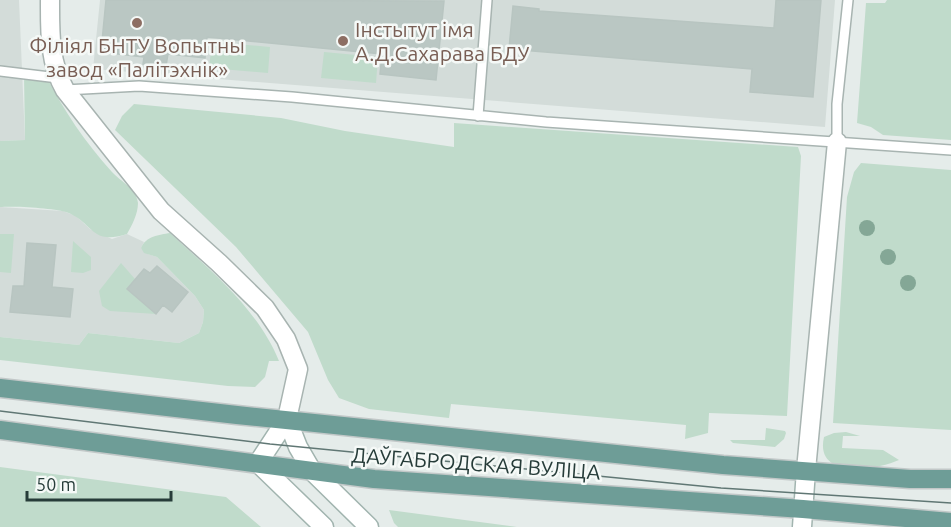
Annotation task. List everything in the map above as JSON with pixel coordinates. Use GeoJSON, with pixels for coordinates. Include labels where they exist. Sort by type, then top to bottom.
{"type":"FeatureCollection","features":[{"type":"Feature","properties":{"kind":"main road","name":"ДАЎГАБРОДСКАЯ ВУЛІЦА"},"geometry":{"type":"LineString","coordinates":[[0,388],[723,465],[910,479],[951,479]]}},
{"type":"Feature","properties":{"kind":"main road","name":"ДАЎГАБРОДСКАЯ ВУЛІЦА"},"geometry":{"type":"LineString","coordinates":[[0,430],[374,479],[803,518],[951,522]]}},
{"type":"Feature","properties":{"kind":"street"},"geometry":{"type":"LineString","coordinates":[[50,0],[52,61],[61,84],[161,211],[265,308],[286,339],[298,369],[286,419],[258,463],[324,527]]}},
{"type":"Feature","properties":{"kind":"street"},"geometry":{"type":"LineString","coordinates":[[803,518],[837,142]]}},
{"type":"Feature","properties":{"kind":"street"},"geometry":{"type":"LineString","coordinates":[[286,419],[312,471],[369,527]]}},
{"type":"Feature","properties":{"kind":"lane"},"geometry":{"type":"LineString","coordinates":[[478,116],[487,0]]}},
{"type":"Feature","properties":{"kind":"lane"},"geometry":{"type":"LineString","coordinates":[[837,142],[837,104],[848,0]]}},
{"type":"Feature","properties":{"kind":"lane"},"geometry":{"type":"LineString","coordinates":[[0,71],[61,84],[139,86],[292,97],[546,123],[951,150]]}},
{"type":"Feature","properties":{"kind":"shaded area"},"geometry":{"type":"Polygon","coordinates":[[[0,0],[19,0],[25,140],[0,141],[0,0]]]}},
{"type":"Feature","properties":{"kind":"shaded area"},"geometry":{"type":"Polygon","coordinates":[[[100,0],[835,0],[825,127],[93,69],[100,0]]]}},
{"type":"Feature","properties":{"kind":"shaded area"},"geometry":{"type":"Polygon","coordinates":[[[0,207],[63,211],[76,216],[90,229],[112,239],[127,234],[144,242],[141,248],[157,257],[195,296],[204,310],[199,333],[179,343],[88,333],[79,345],[0,337],[0,207]]]}},
{"type":"Feature","properties":{"kind":"green space"},"geometry":{"type":"Polygon","coordinates":[[[887,0],[951,0],[951,140],[883,135],[871,127],[857,123],[866,3],[885,3],[887,0]]]}},
{"type":"Feature","properties":{"kind":"green space"},"geometry":{"type":"Polygon","coordinates":[[[212,42],[270,47],[268,73],[209,68],[212,42]]]}},
{"type":"Feature","properties":{"kind":"green space"},"geometry":{"type":"Polygon","coordinates":[[[324,52],[378,57],[376,83],[321,78],[324,52]]]}},
{"type":"Feature","properties":{"kind":"green space"},"geometry":{"type":"Polygon","coordinates":[[[24,75],[46,76],[84,138],[112,172],[134,193],[138,207],[127,234],[115,237],[99,235],[75,216],[66,212],[0,207],[0,141],[25,140],[24,75]]]}},
{"type":"Feature","properties":{"kind":"green space"},"geometry":{"type":"Polygon","coordinates":[[[134,104],[281,118],[345,131],[454,147],[454,123],[798,147],[801,156],[787,416],[709,413],[708,433],[685,439],[686,425],[451,404],[449,418],[369,409],[339,398],[328,380],[308,332],[236,247],[115,130],[122,116],[134,104]]]}},
{"type":"Feature","properties":{"kind":"green space"},"geometry":{"type":"Polygon","coordinates":[[[861,163],[951,170],[951,430],[833,423],[847,197],[854,172],[861,163]]]}},
{"type":"Feature","properties":{"kind":"green space"},"geometry":{"type":"Polygon","coordinates":[[[170,233],[232,291],[259,324],[270,342],[279,361],[269,361],[265,377],[255,387],[228,386],[0,360],[0,337],[79,345],[88,333],[179,343],[199,333],[204,310],[195,296],[157,257],[144,253],[141,248],[149,239],[170,233]]]}},
{"type":"Feature","properties":{"kind":"green space"},"geometry":{"type":"Polygon","coordinates":[[[0,234],[14,234],[11,273],[0,272],[0,234]]]}},
{"type":"Feature","properties":{"kind":"green space"},"geometry":{"type":"Polygon","coordinates":[[[73,241],[91,257],[91,270],[83,273],[71,272],[73,241]]]}},
{"type":"Feature","properties":{"kind":"green space"},"geometry":{"type":"Polygon","coordinates":[[[121,263],[135,279],[127,289],[156,314],[110,311],[102,306],[99,291],[121,263]]]}},
{"type":"Feature","properties":{"kind":"green space"},"geometry":{"type":"Polygon","coordinates":[[[766,428],[785,431],[784,439],[775,447],[733,443],[730,440],[765,440],[766,428]]]}},
{"type":"Feature","properties":{"kind":"green space"},"geometry":{"type":"Polygon","coordinates":[[[846,432],[860,436],[843,436],[842,448],[883,450],[899,460],[877,467],[838,466],[828,460],[823,451],[824,437],[846,432]]]}},
{"type":"Feature","properties":{"kind":"green space"},"geometry":{"type":"Polygon","coordinates":[[[0,467],[226,497],[261,527],[0,527],[0,467]]]}},
{"type":"Feature","properties":{"kind":"green space"},"geometry":{"type":"Polygon","coordinates":[[[389,510],[517,527],[398,527],[389,510]]]}},
{"type":"Feature","properties":{"kind":"building","name":"Інстытут імя А.Д.Сахарава БДУ"},"geometry":{"type":"Polygon","coordinates":[[[106,0],[444,1],[436,80],[380,74],[382,54],[207,37],[205,58],[168,54],[166,66],[143,64],[144,57],[101,52],[106,0]]]}},
{"type":"Feature","properties":{"kind":"building"},"geometry":{"type":"Polygon","coordinates":[[[776,0],[821,0],[813,97],[750,92],[752,69],[509,49],[513,6],[539,9],[539,11],[774,28],[776,0]]]}},
{"type":"Feature","properties":{"kind":"building"},"geometry":{"type":"Polygon","coordinates":[[[27,243],[56,245],[52,287],[73,289],[70,317],[10,312],[13,286],[24,286],[27,243]]]}},
{"type":"Feature","properties":{"kind":"building"},"geometry":{"type":"Polygon","coordinates":[[[157,266],[188,292],[172,312],[163,305],[156,314],[127,289],[144,269],[150,273],[157,266]]]}},
{"type":"Feature","properties":{"kind":"tram line"},"geometry":{"type":"LineString","coordinates":[[0,411],[270,444],[721,488],[951,503]]}},
{"type":"Feature","properties":{"kind":"place","name":"Філіял БНТУ Вопытны завод «Палітэхнік»"},"geometry":{"type":"Point","coordinates":[137,23]}},
{"type":"Feature","properties":{"kind":"place","name":"Інстытут імя А.Д.Сахарава БДУ"},"geometry":{"type":"Point","coordinates":[343,41]}}]}
